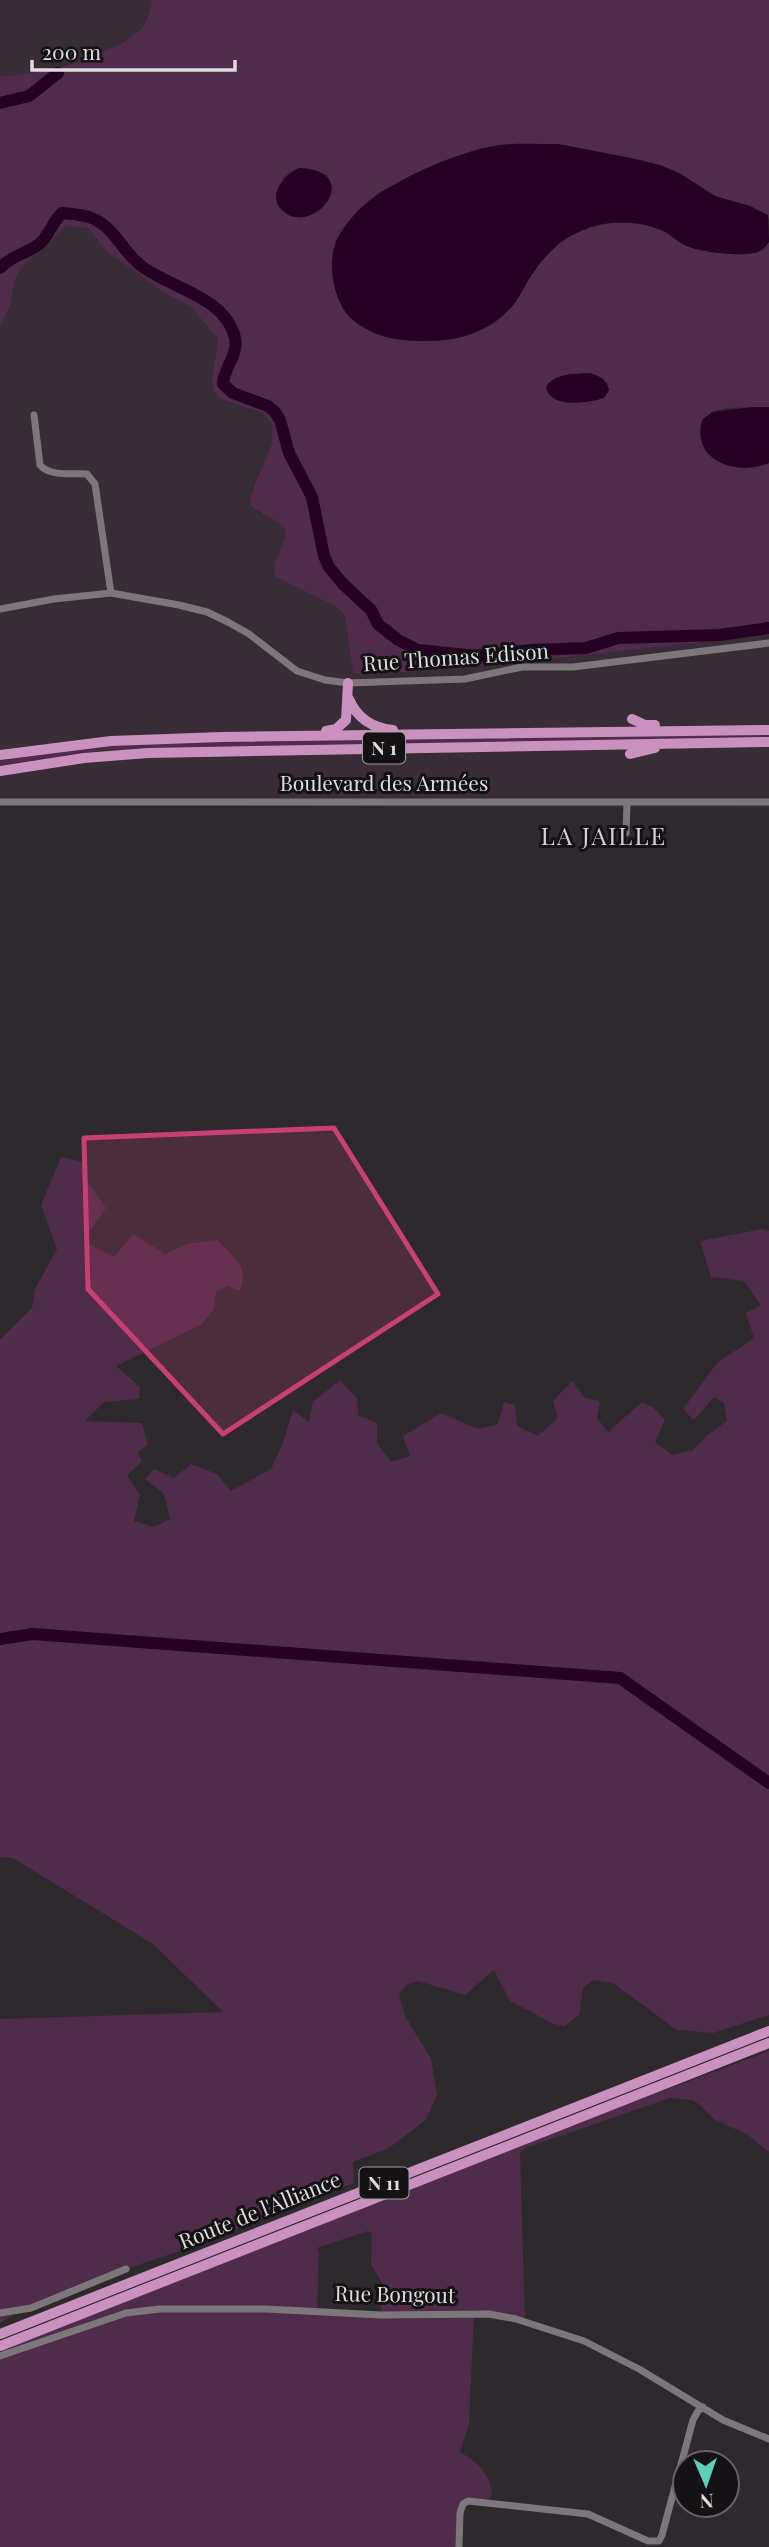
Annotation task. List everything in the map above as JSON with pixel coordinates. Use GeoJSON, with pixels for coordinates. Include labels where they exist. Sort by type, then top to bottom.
{"type":"FeatureCollection","features":[{"type":"Feature","properties":{"kind":"highway"},"geometry":{"type":"LineString","coordinates":[[222,737],[243,733],[336,729],[346,720],[348,683]]}},
{"type":"Feature","properties":{"kind":"highway"},"geometry":{"type":"LineString","coordinates":[[349,698],[353,709],[361,718],[380,728],[462,734]]}},
{"type":"Feature","properties":{"kind":"highway"},"geometry":{"type":"LineString","coordinates":[[632,719],[645,724],[699,725],[735,730]]}},
{"type":"Feature","properties":{"kind":"highway"},"geometry":{"type":"LineString","coordinates":[[488,733],[563,726],[571,722]]}},
{"type":"Feature","properties":{"kind":"highway","name":"N 1"},"geometry":{"type":"LineString","coordinates":[[0,755],[111,741],[222,737],[769,730]]}},
{"type":"Feature","properties":{"kind":"highway","name":"N 1"},"geometry":{"type":"LineString","coordinates":[[0,771],[84,758],[148,753],[769,742]]}},
{"type":"Feature","properties":{"kind":"highway"},"geometry":{"type":"LineString","coordinates":[[630,754],[689,743]]}},
{"type":"Feature","properties":{"kind":"highway"},"geometry":{"type":"LineString","coordinates":[[491,746],[578,750],[586,754]]}},
{"type":"Feature","properties":{"kind":"highway","name":"Route de l'Alliance"},"geometry":{"type":"LineString","coordinates":[[0,2334],[769,2031]]}},
{"type":"Feature","properties":{"kind":"highway","name":"Route de l'Alliance"},"geometry":{"type":"LineString","coordinates":[[0,2346],[769,2043]]}},
{"type":"Feature","properties":{"kind":"street"},"geometry":{"type":"LineString","coordinates":[[34,415],[40,465],[43,469],[50,472],[87,474],[95,484],[111,593]]}},
{"type":"Feature","properties":{"kind":"street","name":"Rue Thomas Edison"},"geometry":{"type":"LineString","coordinates":[[0,609],[54,599],[111,593],[152,599],[207,612],[249,634],[297,671],[325,680],[348,683],[465,679],[522,667],[573,667],[769,643]]}},
{"type":"Feature","properties":{"kind":"street","name":"Boulevard des Armées"},"geometry":{"type":"LineString","coordinates":[[0,802],[769,802]]}},
{"type":"Feature","properties":{"kind":"street"},"geometry":{"type":"LineString","coordinates":[[626,833],[627,803]]}},
{"type":"Feature","properties":{"kind":"street"},"geometry":{"type":"LineString","coordinates":[[0,2313],[31,2308],[126,2269]]}},
{"type":"Feature","properties":{"kind":"street","name":"Rue Bongout"},"geometry":{"type":"LineString","coordinates":[[0,2356],[115,2316],[159,2309],[266,2309],[392,2315],[489,2314],[516,2319],[584,2341],[639,2369],[729,2423],[769,2439]]}},
{"type":"Feature","properties":{"kind":"street"},"geometry":{"type":"LineString","coordinates":[[459,2547],[460,2513],[463,2504],[468,2501],[588,2514],[648,2541],[659,2541],[663,2535],[693,2420],[703,2407]]}},
{"type":"Feature","properties":{"kind":"highlighted area"},"geometry":{"type":"Polygon","coordinates":[[[334,1128],[438,1294],[223,1434],[88,1289],[84,1138],[334,1128]]]}},
{"type":"Feature","properties":{"kind":"shaded area"},"geometry":{"type":"Polygon","coordinates":[[[0,0],[152,0],[152,4],[142,29],[95,58],[15,76],[0,76],[0,0]]]}},
{"type":"Feature","properties":{"kind":"shaded area"},"geometry":{"type":"Polygon","coordinates":[[[152,0],[769,0],[769,220],[767,215],[715,196],[679,173],[636,159],[558,144],[499,145],[455,158],[378,193],[361,208],[337,239],[333,269],[334,283],[346,312],[358,324],[374,333],[406,339],[446,340],[533,273],[564,239],[590,227],[611,223],[639,223],[664,231],[685,245],[762,250],[769,242],[769,407],[728,408],[713,412],[705,451],[736,467],[751,468],[769,463],[769,635],[477,667],[363,675],[353,673],[345,616],[337,607],[274,576],[286,529],[250,504],[255,483],[271,443],[272,422],[261,412],[221,399],[214,391],[212,380],[218,339],[191,307],[163,292],[106,251],[89,228],[66,226],[21,268],[0,327],[0,76],[54,68],[110,49],[140,30],[152,0]],[[299,168],[281,180],[328,176],[313,169],[299,168]],[[590,373],[564,375],[548,383],[547,391],[564,402],[597,400],[608,385],[602,378],[590,373]]]}},
{"type":"Feature","properties":{"kind":"shaded area"},"geometry":{"type":"Polygon","coordinates":[[[558,144],[636,159],[679,173],[715,196],[750,206],[768,215],[769,242],[755,253],[723,254],[691,248],[667,233],[647,225],[598,225],[576,233],[557,246],[540,263],[507,311],[492,324],[474,333],[445,340],[398,339],[372,332],[346,313],[334,286],[332,265],[335,246],[349,221],[373,198],[426,168],[466,153],[500,145],[558,144]]]}},
{"type":"Feature","properties":{"kind":"shaded area"},"geometry":{"type":"Polygon","coordinates":[[[299,168],[319,172],[329,180],[332,190],[328,201],[319,210],[308,216],[295,217],[283,211],[276,199],[279,186],[299,168]]]}},
{"type":"Feature","properties":{"kind":"shaded area"},"geometry":{"type":"Polygon","coordinates":[[[66,226],[89,228],[106,251],[163,292],[191,307],[218,339],[212,380],[221,399],[262,412],[272,421],[274,442],[251,488],[257,512],[280,522],[286,529],[286,541],[274,569],[274,576],[337,607],[345,616],[353,673],[363,675],[477,667],[769,635],[769,808],[0,805],[0,327],[21,268],[66,226]]]}},
{"type":"Feature","properties":{"kind":"shaded area"},"geometry":{"type":"Polygon","coordinates":[[[590,373],[607,384],[609,390],[604,398],[570,403],[554,399],[546,387],[559,377],[590,373]]]}},
{"type":"Feature","properties":{"kind":"shaded area"},"geometry":{"type":"Polygon","coordinates":[[[769,407],[769,463],[743,468],[719,462],[703,446],[700,434],[702,420],[712,412],[769,407]]]}},
{"type":"Feature","properties":{"kind":"shaded area"},"geometry":{"type":"Polygon","coordinates":[[[769,733],[769,738],[103,750],[0,765],[0,761],[41,755],[163,743],[769,733]]]}},
{"type":"Feature","properties":{"kind":"shaded area"},"geometry":{"type":"Polygon","coordinates":[[[61,1157],[82,1162],[89,1184],[106,1208],[83,1241],[114,1257],[133,1234],[165,1254],[187,1244],[217,1240],[238,1262],[243,1275],[240,1291],[228,1286],[216,1292],[214,1309],[202,1324],[116,1366],[140,1387],[139,1399],[104,1402],[85,1421],[142,1423],[148,1445],[138,1452],[142,1462],[127,1475],[140,1495],[134,1521],[154,1527],[170,1519],[164,1494],[145,1479],[154,1469],[174,1478],[191,1464],[217,1474],[231,1491],[271,1469],[283,1443],[293,1410],[309,1422],[313,1402],[340,1380],[357,1398],[358,1415],[377,1423],[377,1443],[391,1462],[410,1456],[403,1436],[441,1413],[478,1429],[498,1424],[504,1402],[515,1405],[517,1426],[538,1436],[558,1418],[553,1401],[572,1381],[585,1398],[600,1401],[597,1418],[608,1432],[642,1402],[654,1408],[665,1420],[655,1442],[672,1455],[693,1450],[707,1435],[727,1421],[724,1403],[714,1397],[694,1420],[683,1409],[717,1363],[754,1338],[746,1313],[761,1305],[744,1281],[711,1277],[700,1241],[762,1229],[769,1231],[769,2015],[713,2033],[677,2030],[613,1983],[593,1980],[583,1988],[579,2015],[565,2026],[554,2024],[510,2001],[494,1970],[465,1995],[418,1981],[408,1984],[399,1994],[405,2016],[431,2059],[437,2095],[426,2120],[389,2148],[353,2162],[354,2183],[19,2311],[0,2323],[0,2019],[223,2012],[153,1944],[13,1858],[0,1857],[0,1340],[32,1308],[35,1289],[57,1249],[41,1205],[61,1157]]]}},
{"type":"Feature","properties":{"kind":"shaded area"},"geometry":{"type":"Polygon","coordinates":[[[769,2051],[769,2152],[748,2135],[714,2119],[692,2100],[670,2098],[525,2148],[520,2153],[525,2322],[474,2314],[469,2423],[460,2452],[482,2470],[489,2482],[492,2496],[487,2500],[465,2502],[459,2547],[0,2547],[0,2356],[5,2354],[1,2350],[524,2143],[769,2051]],[[368,2231],[317,2248],[317,2311],[381,2315],[382,2283],[371,2264],[372,2234],[368,2231]]]}},
{"type":"Feature","properties":{"kind":"waterway"},"geometry":{"type":"LineString","coordinates":[[0,103],[29,96],[58,73]]}},
{"type":"Feature","properties":{"kind":"waterway"},"geometry":{"type":"LineString","coordinates":[[0,268],[42,242],[62,213],[82,215],[107,228],[139,264],[208,302],[220,312],[229,323],[236,344],[223,384],[233,393],[268,406],[280,420],[289,453],[312,497],[324,556],[329,567],[371,610],[378,624],[398,640],[418,650],[476,656],[586,648],[618,638],[719,635],[769,628]]}},
{"type":"Feature","properties":{"kind":"waterway"},"geometry":{"type":"LineString","coordinates":[[0,1639],[33,1634],[620,1678],[769,1783]]}},
{"type":"Feature","properties":{"kind":"district","name":"LA JAILLE"},"geometry":{"type":"Point","coordinates":[604,837]}}]}
